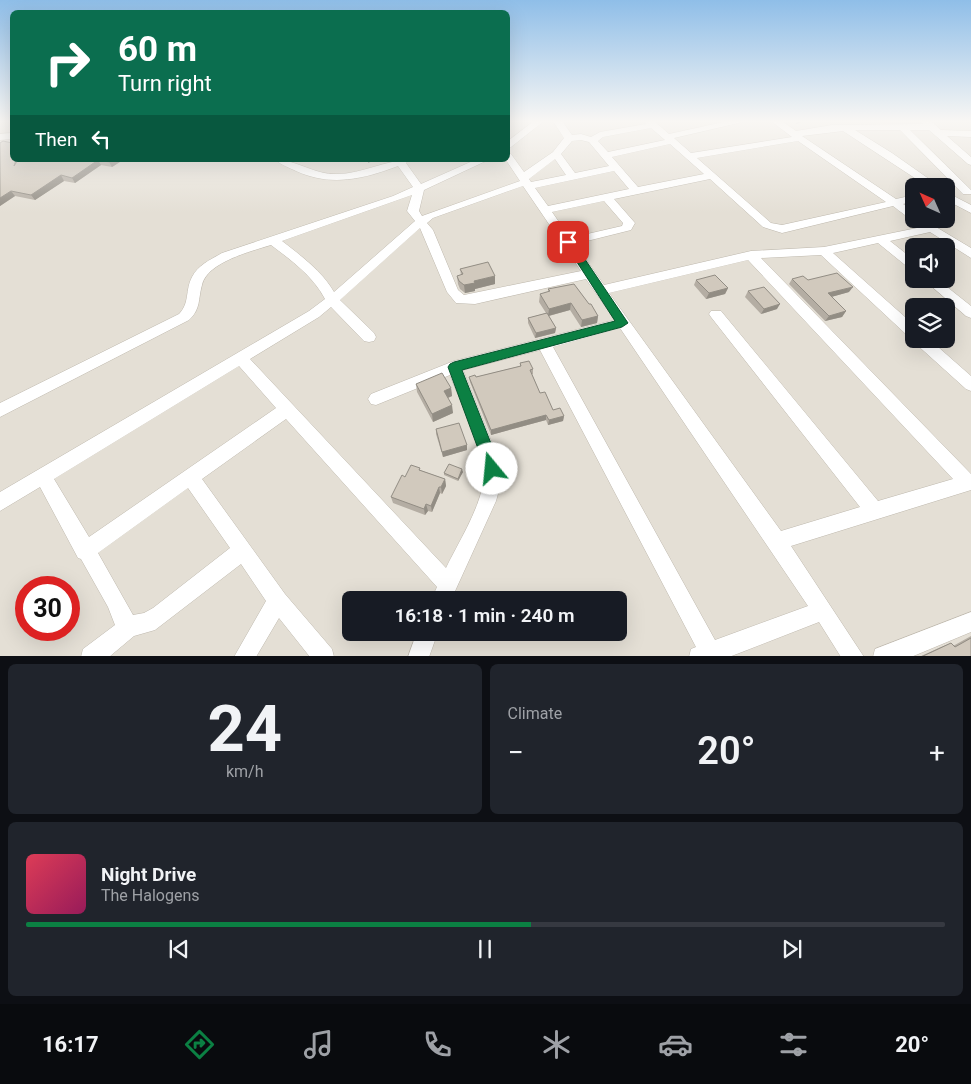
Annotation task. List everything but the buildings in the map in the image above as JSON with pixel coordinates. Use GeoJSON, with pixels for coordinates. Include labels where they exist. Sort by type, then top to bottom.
{"type":"FeatureCollection","features":[{"type":"Feature","properties":{"kind":"street"},"geometry":{"type":"LineString","coordinates":[[526,182],[558,152]]}},
{"type":"Feature","properties":{"kind":"street"},"geometry":{"type":"LineString","coordinates":[[601,152],[636,191]]}},
{"type":"Feature","properties":{"kind":"street"},"geometry":{"type":"LineString","coordinates":[[605,156],[622,152]]}},
{"type":"Feature","properties":{"kind":"street"},"geometry":{"type":"LineString","coordinates":[[684,152],[767,225],[782,230],[905,200]]}},
{"type":"Feature","properties":{"kind":"street"},"geometry":{"type":"LineString","coordinates":[[689,156],[713,152]]}},
{"type":"Feature","properties":{"kind":"street"},"geometry":{"type":"LineString","coordinates":[[821,152],[905,210]]}},
{"type":"Feature","properties":{"kind":"street"},"geometry":{"type":"LineString","coordinates":[[883,152],[922,178]]}},
{"type":"Feature","properties":{"kind":"street"},"geometry":{"type":"LineString","coordinates":[[927,152],[969,192]]}},
{"type":"Feature","properties":{"kind":"street"},"geometry":{"type":"LineString","coordinates":[[959,152],[971,162]]}},
{"type":"Feature","properties":{"kind":"street"},"geometry":{"type":"LineString","coordinates":[[556,154],[573,177]]}},
{"type":"Feature","properties":{"kind":"street"},"geometry":{"type":"LineString","coordinates":[[510,159],[622,323],[777,541],[822,611],[854,656]]}},
{"type":"Feature","properties":{"kind":"street"},"geometry":{"type":"LineString","coordinates":[[286,162],[323,178],[352,176],[372,172],[396,162]]}},
{"type":"Feature","properties":{"kind":"street"},"geometry":{"type":"LineString","coordinates":[[301,168],[308,162]]}},
{"type":"Feature","properties":{"kind":"street"},"geometry":{"type":"LineString","coordinates":[[402,162],[419,189],[413,211],[427,230],[453,292],[461,300],[475,300],[588,274]]}},
{"type":"Feature","properties":{"kind":"street"},"geometry":{"type":"LineString","coordinates":[[0,410],[184,317],[191,311],[196,281],[204,270],[226,256],[419,189],[479,162]]}},
{"type":"Feature","properties":{"kind":"street"},"geometry":{"type":"LineString","coordinates":[[0,502],[241,359],[332,300],[429,216],[526,182],[573,177],[615,168]]}},
{"type":"Feature","properties":{"kind":"street"},"geometry":{"type":"LineString","coordinates":[[546,210],[712,175]]}},
{"type":"Feature","properties":{"kind":"street"},"geometry":{"type":"LineString","coordinates":[[955,193],[969,192]]}},
{"type":"Feature","properties":{"kind":"street"},"geometry":{"type":"LineString","coordinates":[[568,242],[627,228],[628,223],[606,197]]}},
{"type":"Feature","properties":{"kind":"street"},"geometry":{"type":"LineString","coordinates":[[955,200],[971,210]]}},
{"type":"Feature","properties":{"kind":"street"},"geometry":{"type":"LineString","coordinates":[[601,290],[751,255],[824,252],[932,228],[971,254]]}},
{"type":"Feature","properties":{"kind":"street"},"geometry":{"type":"LineString","coordinates":[[880,239],[905,259]]}},
{"type":"Feature","properties":{"kind":"street"},"geometry":{"type":"LineString","coordinates":[[273,240],[301,262],[319,281],[332,300],[369,337]]}},
{"type":"Feature","properties":{"kind":"street"},"geometry":{"type":"LineString","coordinates":[[824,252],[905,325]]}},
{"type":"Feature","properties":{"kind":"street"},"geometry":{"type":"LineString","coordinates":[[751,255],[969,482],[777,541]]}},
{"type":"Feature","properties":{"kind":"street"},"geometry":{"type":"LineString","coordinates":[[940,288],[971,312]]}},
{"type":"Feature","properties":{"kind":"street"},"geometry":{"type":"LineString","coordinates":[[716,314],[874,510]]}},
{"type":"Feature","properties":{"kind":"street"},"geometry":{"type":"LineString","coordinates":[[376,399],[454,367],[622,323]]}},
{"type":"Feature","properties":{"kind":"street"},"geometry":{"type":"LineString","coordinates":[[544,344],[704,654],[822,611]]}},
{"type":"Feature","properties":{"kind":"street"},"geometry":{"type":"LineString","coordinates":[[930,348],[971,385]]}},
{"type":"Feature","properties":{"kind":"street"},"geometry":{"type":"LineString","coordinates":[[241,359],[287,409],[443,591]]}},
{"type":"Feature","properties":{"kind":"street"},"geometry":{"type":"LineString","coordinates":[[444,591],[487,501],[492,483],[492,469],[487,451],[454,367]]}},
{"type":"Feature","properties":{"kind":"street"},"geometry":{"type":"LineString","coordinates":[[85,550],[287,409]]}},
{"type":"Feature","properties":{"kind":"street"},"geometry":{"type":"LineString","coordinates":[[44,476],[115,600],[124,621],[130,626]]}},
{"type":"Feature","properties":{"kind":"street"},"geometry":{"type":"LineString","coordinates":[[190,476],[278,600],[324,656]]}},
{"type":"Feature","properties":{"kind":"street"},"geometry":{"type":"LineString","coordinates":[[91,656],[130,626],[148,623],[160,615],[242,550]]}},
{"type":"Feature","properties":{"kind":"street"},"geometry":{"type":"LineString","coordinates":[[244,656],[278,600]]}},
{"type":"Feature","properties":{"kind":"street"},"geometry":{"type":"LineString","coordinates":[[883,656],[971,622]]}},
{"type":"Feature","properties":{"kind":"street"},"geometry":{"type":"LineString","coordinates":[[418,656],[424,641]]}},
{"type":"Feature","properties":{"kind":"shaded area"},"geometry":{"type":"Polygon","coordinates":[[[0,152],[10,152],[10,162],[510,162],[510,152],[971,152],[971,656],[0,656],[0,152]]]}},
{"type":"Feature","properties":{"kind":"route"},"geometry":{"type":"LineString","coordinates":[[492,469],[487,451],[454,367],[622,323],[568,242]]}}]}
